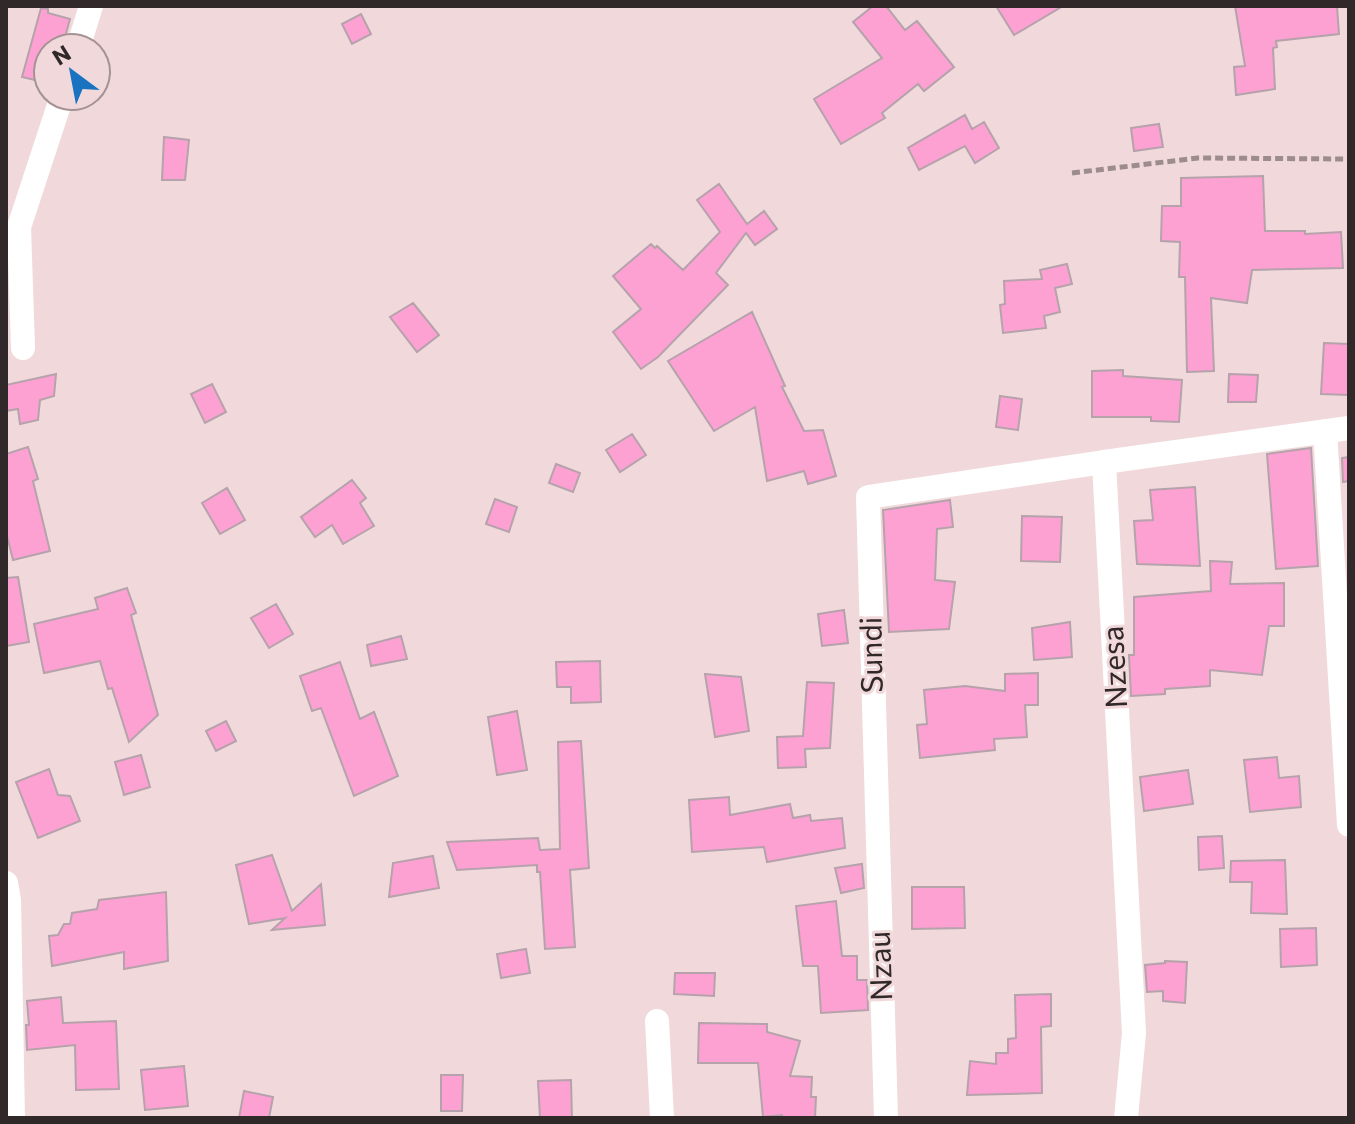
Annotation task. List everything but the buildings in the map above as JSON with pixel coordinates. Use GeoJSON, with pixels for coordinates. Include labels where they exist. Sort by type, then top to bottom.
{"type":"FeatureCollection","features":[{"type":"Feature","properties":{"kind":"street"},"geometry":{"type":"LineString","coordinates":[[83,32],[91,6]]}},
{"type":"Feature","properties":{"kind":"street"},"geometry":{"type":"LineString","coordinates":[[23,348],[19,227],[57,112]]}},
{"type":"Feature","properties":{"kind":"street"},"geometry":{"type":"LineString","coordinates":[[1104,462],[1337,430],[1349,825]]}},
{"type":"Feature","properties":{"kind":"street","name":"Sundi"},"geometry":{"type":"LineString","coordinates":[[875,813],[868,497],[1104,462]]}},
{"type":"Feature","properties":{"kind":"street","name":"Nzesa"},"geometry":{"type":"LineString","coordinates":[[1104,462],[1134,1033],[1126,1118]]}},
{"type":"Feature","properties":{"kind":"street","name":"Nzau"},"geometry":{"type":"LineString","coordinates":[[875,813],[886,1118]]}},
{"type":"Feature","properties":{"kind":"street"},"geometry":{"type":"LineString","coordinates":[[6,883],[9,900],[13,1118]]}},
{"type":"Feature","properties":{"kind":"street"},"geometry":{"type":"LineString","coordinates":[[657,1021],[662,1118]]}},
{"type":"Feature","properties":{"kind":"path"},"geometry":{"type":"LineString","coordinates":[[1072,173],[1198,158],[1349,159]]}}]}
